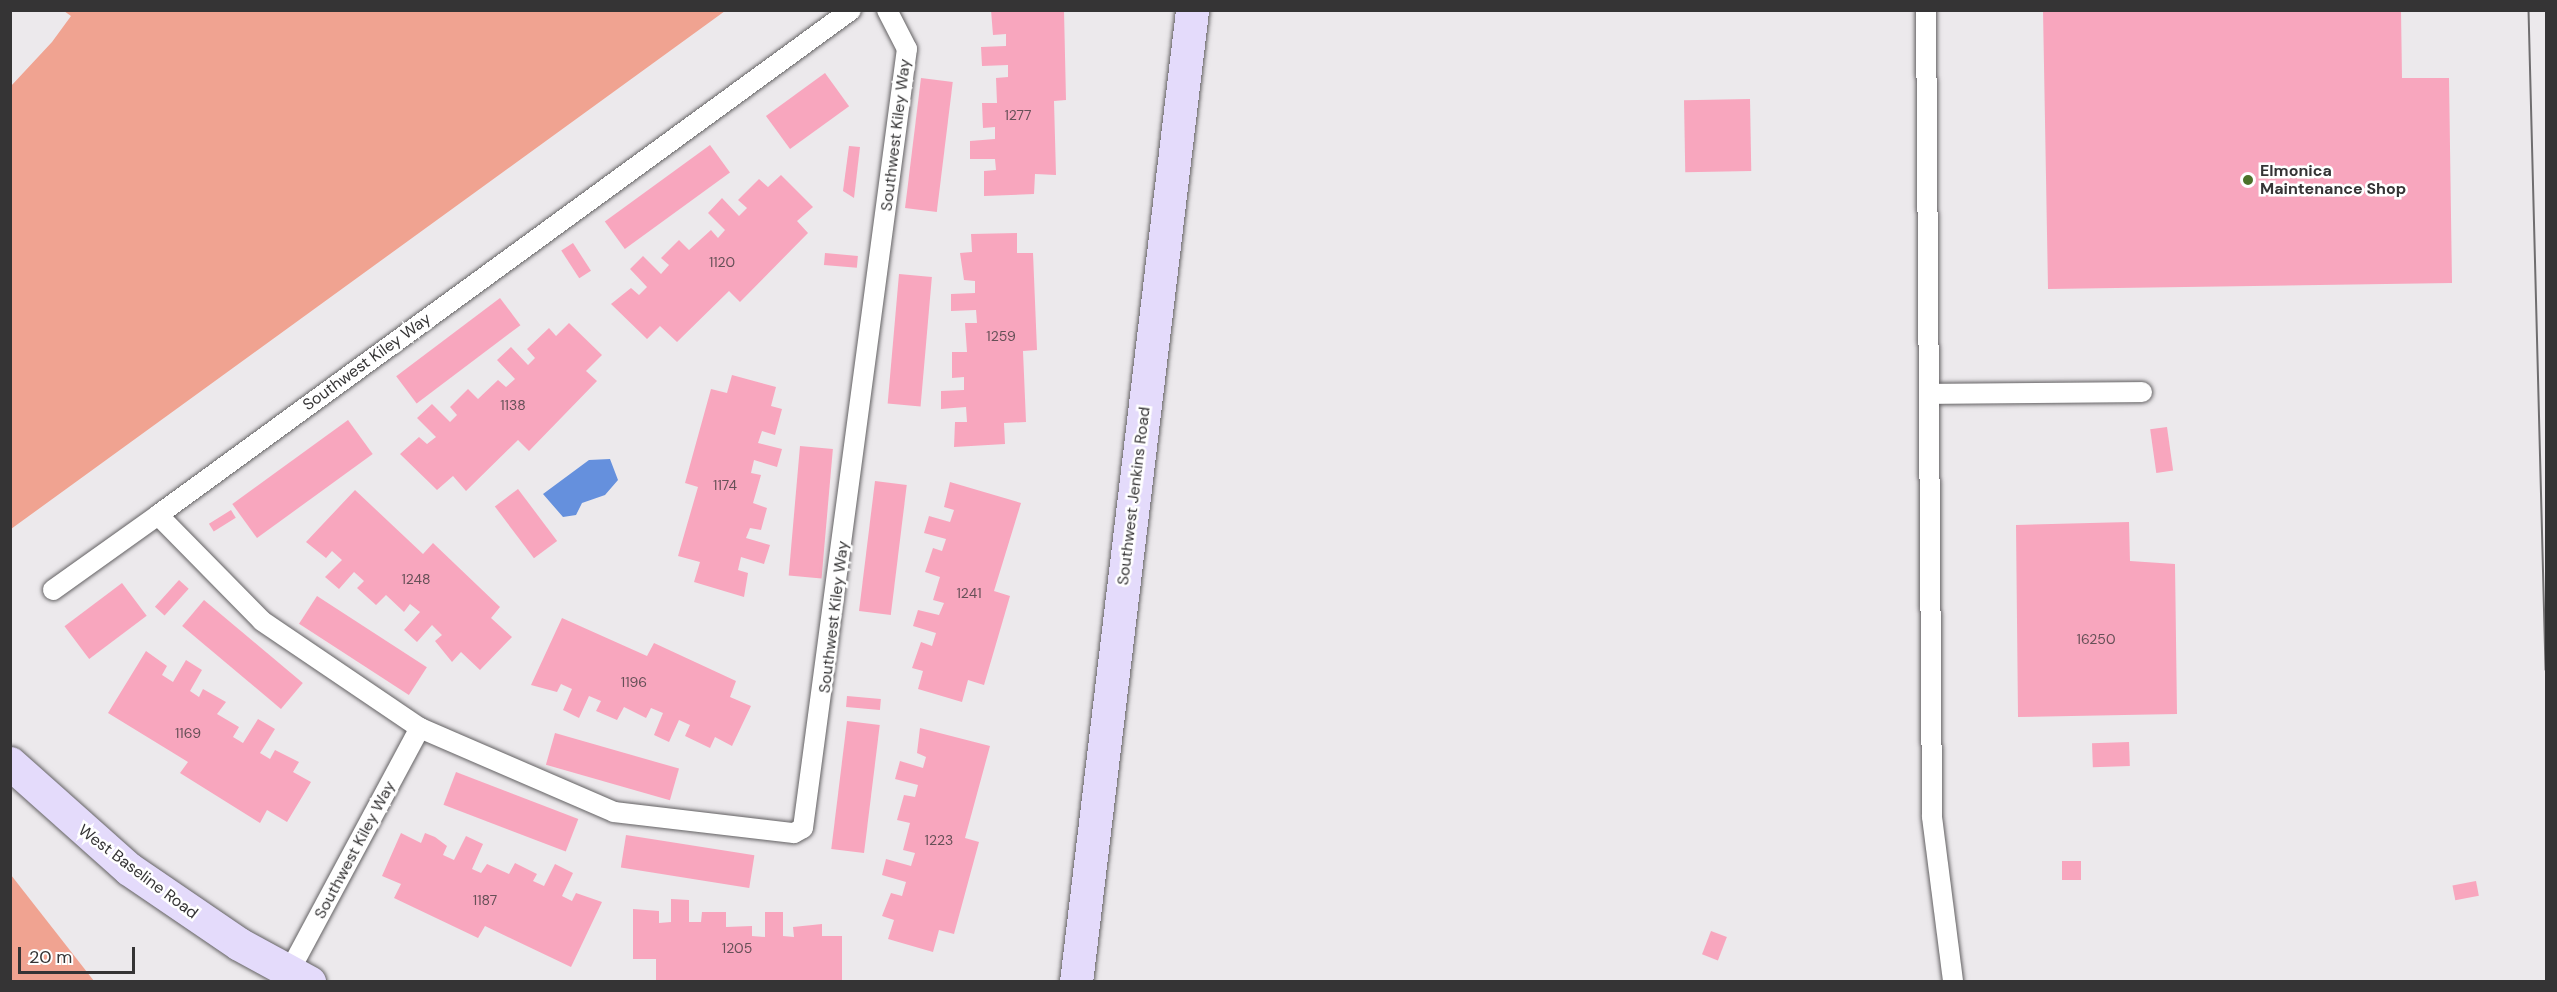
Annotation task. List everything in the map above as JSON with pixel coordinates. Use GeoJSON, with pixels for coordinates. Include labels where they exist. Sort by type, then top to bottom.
{"type":"FeatureCollection","features":[{"type":"Feature","properties":{"kind":"main road","name":"Southwest Jenkins Road"},"geometry":{"type":"LineString","coordinates":[[1076,981],[1192,10]]}},
{"type":"Feature","properties":{"kind":"main road","name":"West Baseline Road"},"geometry":{"type":"LineString","coordinates":[[10,763],[129,869],[299,977]]}},
{"type":"Feature","properties":{"kind":"lane","name":"Southwest Kiley Way"},"geometry":{"type":"LineString","coordinates":[[851,10],[158,514],[262,621],[420,728],[614,812],[794,833],[803,828],[907,49],[887,10]]}},
{"type":"Feature","properties":{"kind":"lane"},"geometry":{"type":"LineString","coordinates":[[1926,10],[1932,817],[1953,981]]}},
{"type":"Feature","properties":{"kind":"lane"},"geometry":{"type":"LineString","coordinates":[[1929,394],[2142,392]]}},
{"type":"Feature","properties":{"kind":"lane"},"geometry":{"type":"LineString","coordinates":[[53,590],[158,514]]}},
{"type":"Feature","properties":{"kind":"lane","name":"Southwest Kiley Way"},"geometry":{"type":"LineString","coordinates":[[299,977],[420,728]]}},
{"type":"Feature","properties":{"kind":"shaded area"},"geometry":{"type":"Polygon","coordinates":[[[64,11],[725,11],[11,529],[11,86],[52,42],[71,16],[64,11]]]}},
{"type":"Feature","properties":{"kind":"shaded area"},"geometry":{"type":"Polygon","coordinates":[[[11,875],[94,981],[11,981],[11,875]]]}},
{"type":"Feature","properties":{"kind":"water"},"geometry":{"type":"Polygon","coordinates":[[[610,459],[618,480],[605,495],[582,503],[576,515],[563,517],[543,494],[589,460],[610,459]]]}},
{"type":"Feature","properties":{"kind":"building"},"geometry":{"type":"Polygon","coordinates":[[[991,10],[1064,10],[1066,100],[1054,101],[1056,175],[1035,174],[1034,194],[984,196],[984,171],[996,170],[995,159],[970,159],[970,141],[995,139],[995,127],[983,128],[982,103],[997,103],[996,78],[1008,77],[1008,65],[982,66],[981,47],[1006,46],[1006,34],[993,35],[991,10]]]}},
{"type":"Feature","properties":{"kind":"building","name":"Elmonica Maintenance Shop"},"geometry":{"type":"Polygon","coordinates":[[[2043,10],[2401,10],[2402,78],[2449,78],[2452,283],[2048,289],[2043,10]]]}},
{"type":"Feature","properties":{"kind":"building"},"geometry":{"type":"Polygon","coordinates":[[[825,73],[849,106],[790,149],[766,116],[825,73]]]}},
{"type":"Feature","properties":{"kind":"building"},"geometry":{"type":"Polygon","coordinates":[[[921,78],[953,82],[937,212],[905,208],[921,78]]]}},
{"type":"Feature","properties":{"kind":"building"},"geometry":{"type":"Polygon","coordinates":[[[1750,99],[1751,171],[1685,172],[1684,100],[1750,99]]]}},
{"type":"Feature","properties":{"kind":"building"},"geometry":{"type":"Polygon","coordinates":[[[710,145],[730,173],[625,249],[605,221],[710,145]]]}},
{"type":"Feature","properties":{"kind":"building"},"geometry":{"type":"Polygon","coordinates":[[[849,146],[860,147],[854,198],[843,191],[849,146]]]}},
{"type":"Feature","properties":{"kind":"building"},"geometry":{"type":"Polygon","coordinates":[[[781,175],[813,207],[797,221],[808,233],[740,302],[729,291],[677,342],[660,326],[647,339],[611,304],[631,288],[639,295],[647,287],[630,269],[643,256],[661,274],[669,265],[661,258],[679,240],[689,250],[711,230],[718,238],[725,230],[708,213],[722,198],[739,216],[747,208],[738,200],[759,179],[768,187],[781,175]]]}},
{"type":"Feature","properties":{"kind":"building"},"geometry":{"type":"Polygon","coordinates":[[[1017,233],[1017,253],[1033,253],[1037,350],[1023,351],[1026,422],[1004,423],[1005,444],[954,447],[955,422],[967,422],[966,407],[941,409],[941,391],[964,390],[964,377],[952,378],[952,352],[967,352],[965,323],[977,323],[976,310],[951,311],[951,294],[975,293],[975,281],[964,280],[960,253],[972,252],[971,234],[1017,233]]]}},
{"type":"Feature","properties":{"kind":"building"},"geometry":{"type":"Polygon","coordinates":[[[573,243],[591,271],[579,278],[561,251],[573,243]]]}},
{"type":"Feature","properties":{"kind":"building"},"geometry":{"type":"Polygon","coordinates":[[[825,253],[858,256],[857,268],[824,265],[825,253]]]}},
{"type":"Feature","properties":{"kind":"building"},"geometry":{"type":"Polygon","coordinates":[[[899,274],[932,277],[921,406],[888,404],[899,274]]]}},
{"type":"Feature","properties":{"kind":"building"},"geometry":{"type":"Polygon","coordinates":[[[500,298],[520,325],[417,403],[396,376],[500,298]]]}},
{"type":"Feature","properties":{"kind":"building"},"geometry":{"type":"Polygon","coordinates":[[[569,323],[602,355],[586,371],[597,381],[529,451],[518,440],[466,491],[453,476],[437,490],[400,454],[419,437],[427,444],[436,437],[417,418],[432,404],[450,422],[457,415],[450,407],[468,389],[478,399],[498,380],[506,387],[515,379],[497,360],[511,347],[528,365],[535,358],[527,349],[549,328],[556,336],[569,323]]]}},
{"type":"Feature","properties":{"kind":"building"},"geometry":{"type":"Polygon","coordinates":[[[732,375],[776,387],[771,406],[782,409],[775,435],[762,431],[758,443],[782,449],[777,467],[754,460],[751,473],[761,475],[753,503],[767,508],[761,530],[750,528],[746,538],[770,545],[764,564],[741,557],[738,570],[748,573],[744,597],[694,582],[700,562],[678,556],[698,487],[685,483],[711,389],[727,393],[732,375]]]}},
{"type":"Feature","properties":{"kind":"building"},"geometry":{"type":"Polygon","coordinates":[[[348,420],[373,454],[257,538],[232,504],[348,420]]]}},
{"type":"Feature","properties":{"kind":"building"},"geometry":{"type":"Polygon","coordinates":[[[2167,427],[2173,471],[2156,473],[2150,429],[2167,427]]]}},
{"type":"Feature","properties":{"kind":"building"},"geometry":{"type":"Polygon","coordinates":[[[800,446],[833,449],[822,578],[789,576],[800,446]]]}},
{"type":"Feature","properties":{"kind":"building"},"geometry":{"type":"Polygon","coordinates":[[[875,481],[907,485],[891,615],[859,611],[875,481]]]}},
{"type":"Feature","properties":{"kind":"building"},"geometry":{"type":"Polygon","coordinates":[[[950,482],[1021,503],[994,591],[1010,596],[984,685],[968,680],[962,702],[918,689],[923,671],[912,668],[921,642],[932,646],[936,633],[913,626],[918,610],[939,615],[944,603],[933,600],[940,577],[925,572],[933,548],[942,551],[946,539],[924,533],[929,516],[950,522],[954,510],[944,507],[950,482]]]}},
{"type":"Feature","properties":{"kind":"building"},"geometry":{"type":"Polygon","coordinates":[[[518,489],[557,541],[534,558],[495,506],[518,489]]]}},
{"type":"Feature","properties":{"kind":"building"},"geometry":{"type":"Polygon","coordinates":[[[355,490],[423,554],[433,543],[500,607],[491,618],[512,637],[480,670],[461,652],[452,662],[435,641],[442,635],[432,625],[417,642],[404,630],[420,612],[410,604],[404,612],[386,595],[376,605],[357,588],[364,581],[354,572],[339,589],[325,577],[342,560],[332,551],[326,558],[306,542],[355,490]]]}},
{"type":"Feature","properties":{"kind":"building"},"geometry":{"type":"Polygon","coordinates":[[[231,510],[236,518],[214,531],[209,524],[231,510]]]}},
{"type":"Feature","properties":{"kind":"building"},"geometry":{"type":"Polygon","coordinates":[[[2129,522],[2130,561],[2175,564],[2177,714],[2018,717],[2016,525],[2129,522]]]}},
{"type":"Feature","properties":{"kind":"building"},"geometry":{"type":"Polygon","coordinates":[[[179,580],[189,589],[165,615],[155,607],[179,580]]]}},
{"type":"Feature","properties":{"kind":"building"},"geometry":{"type":"Polygon","coordinates":[[[122,583],[147,616],[89,659],[64,626],[122,583]]]}},
{"type":"Feature","properties":{"kind":"building"},"geometry":{"type":"Polygon","coordinates":[[[317,596],[427,667],[409,695],[299,624],[317,596]]]}},
{"type":"Feature","properties":{"kind":"building"},"geometry":{"type":"Polygon","coordinates":[[[204,600],[303,683],[281,709],[182,626],[204,600]]]}},
{"type":"Feature","properties":{"kind":"building"},"geometry":{"type":"Polygon","coordinates":[[[562,618],[647,656],[654,643],[736,681],[730,697],[751,706],[732,746],[715,737],[710,748],[685,736],[690,725],[679,720],[669,742],[654,735],[663,713],[651,708],[646,718],[624,707],[617,720],[596,711],[601,701],[589,696],[579,718],[563,710],[572,689],[561,684],[557,692],[531,685],[562,618]]]}},
{"type":"Feature","properties":{"kind":"building"},"geometry":{"type":"Polygon","coordinates":[[[146,651],[167,666],[162,675],[173,682],[186,660],[202,670],[190,691],[199,697],[203,689],[226,702],[217,714],[239,727],[233,737],[243,743],[258,719],[275,729],[260,753],[270,759],[275,750],[299,762],[293,772],[311,782],[287,822],[267,810],[260,823],[180,773],[188,762],[108,713],[146,651]]]}},
{"type":"Feature","properties":{"kind":"building"},"geometry":{"type":"Polygon","coordinates":[[[847,696],[881,699],[880,710],[846,707],[847,696]]]}},
{"type":"Feature","properties":{"kind":"building"},"geometry":{"type":"Polygon","coordinates":[[[847,721],[880,725],[864,853],[831,849],[847,721]]]}},
{"type":"Feature","properties":{"kind":"building"},"geometry":{"type":"Polygon","coordinates":[[[920,728],[990,746],[965,838],[979,842],[954,934],[939,930],[933,952],[888,939],[894,920],[882,916],[891,893],[902,896],[906,882],[882,875],[886,859],[911,866],[915,853],[903,850],[910,823],[897,820],[904,795],[915,797],[918,785],[895,779],[900,761],[923,768],[926,757],[917,753],[920,728]]]}},
{"type":"Feature","properties":{"kind":"building"},"geometry":{"type":"Polygon","coordinates":[[[555,733],[679,769],[670,800],[546,765],[555,733]]]}},
{"type":"Feature","properties":{"kind":"building"},"geometry":{"type":"Polygon","coordinates":[[[2129,742],[2130,766],[2093,767],[2092,743],[2129,742]]]}},
{"type":"Feature","properties":{"kind":"building"},"geometry":{"type":"Polygon","coordinates":[[[456,772],[578,819],[566,852],[443,805],[456,772]]]}},
{"type":"Feature","properties":{"kind":"building"},"geometry":{"type":"Polygon","coordinates":[[[401,833],[421,843],[425,833],[435,837],[447,846],[443,855],[454,860],[466,836],[483,844],[472,869],[481,873],[487,864],[509,874],[515,863],[537,874],[533,881],[544,886],[555,864],[573,873],[562,896],[572,901],[576,893],[602,902],[571,967],[485,926],[478,938],[394,898],[401,884],[382,876],[401,833]]]}},
{"type":"Feature","properties":{"kind":"building"},"geometry":{"type":"Polygon","coordinates":[[[626,835],[754,855],[749,888],[621,868],[626,835]]]}},
{"type":"Feature","properties":{"kind":"building"},"geometry":{"type":"Polygon","coordinates":[[[2062,861],[2081,861],[2081,880],[2062,880],[2062,861]]]}},
{"type":"Feature","properties":{"kind":"building"},"geometry":{"type":"Polygon","coordinates":[[[2476,881],[2479,896],[2455,900],[2452,886],[2476,881]]]}},
{"type":"Feature","properties":{"kind":"building"},"geometry":{"type":"Polygon","coordinates":[[[671,899],[689,900],[689,922],[701,922],[702,912],[726,912],[726,927],[752,926],[752,936],[765,937],[765,912],[783,912],[783,936],[794,937],[793,927],[822,924],[822,936],[842,936],[842,981],[656,982],[656,959],[633,959],[633,909],[659,911],[659,923],[671,922],[671,899]]]}},
{"type":"Feature","properties":{"kind":"building"},"geometry":{"type":"Polygon","coordinates":[[[1711,931],[1727,937],[1718,960],[1702,954],[1711,931]]]}},
{"type":"Feature","properties":{"kind":"tram line"},"geometry":{"type":"LineString","coordinates":[[2529,10],[2546,670]]}},
{"type":"Feature","properties":{"kind":"place","name":"Elmonica Maintenance Shop"},"geometry":{"type":"Point","coordinates":[2248,180]}}]}
